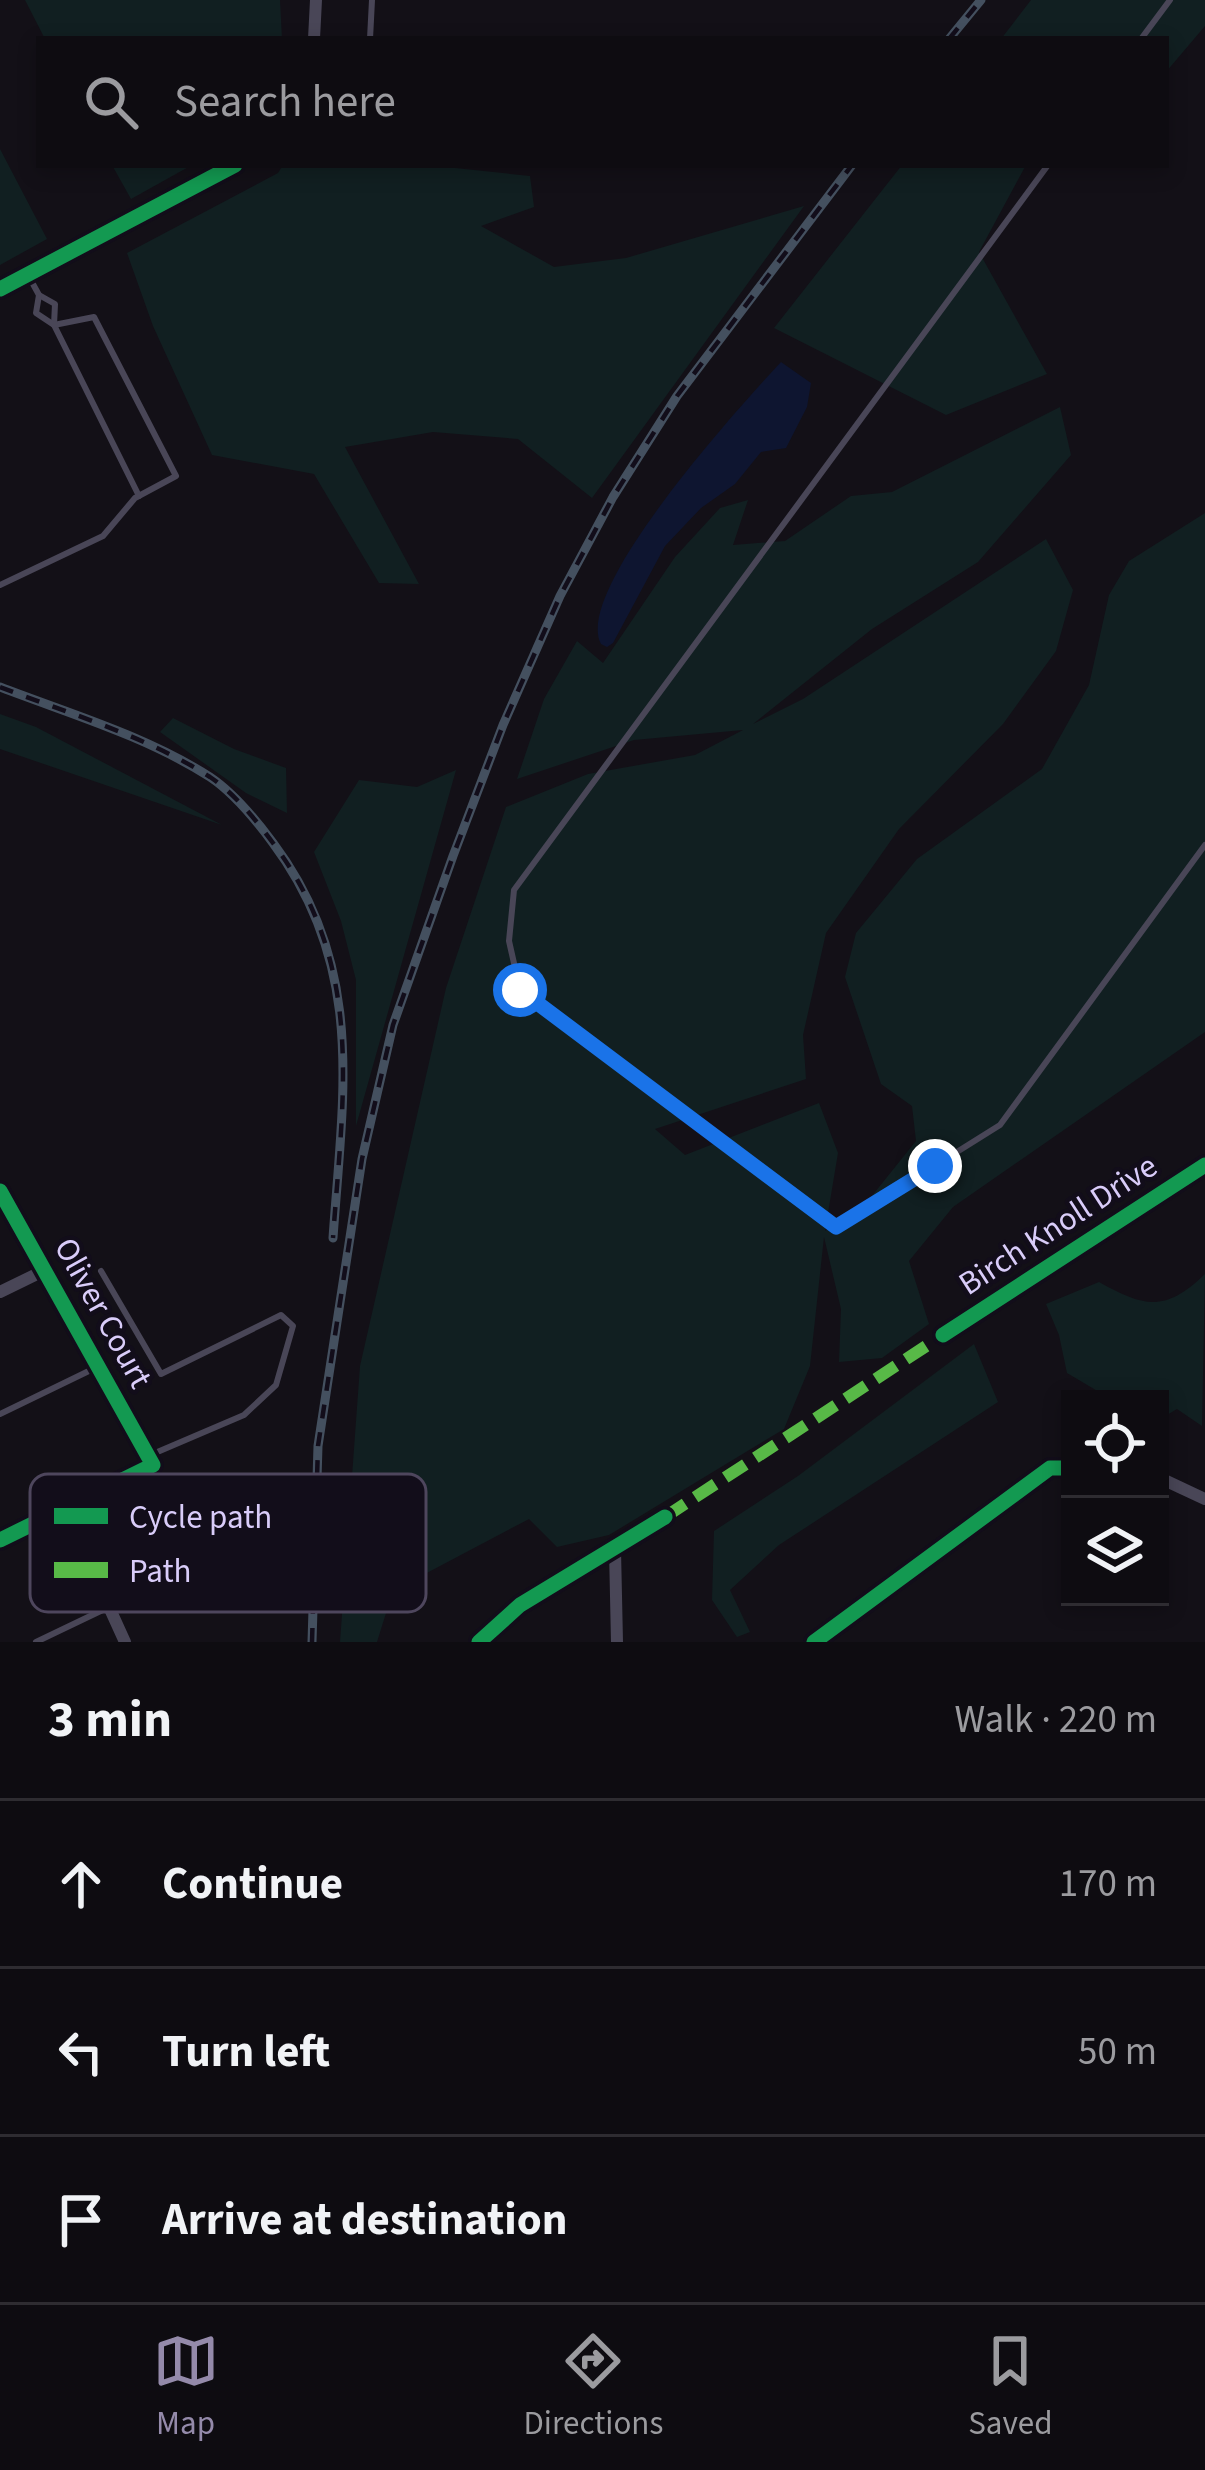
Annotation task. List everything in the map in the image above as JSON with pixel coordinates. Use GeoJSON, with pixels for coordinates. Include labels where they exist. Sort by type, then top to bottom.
{"type":"FeatureCollection","features":[{"type":"Feature","properties":{"kind":"street"},"geometry":{"type":"LineString","coordinates":[[314,36],[316,0]]}},
{"type":"Feature","properties":{"kind":"street"},"geometry":{"type":"LineString","coordinates":[[0,289],[229,168]]}},
{"type":"Feature","properties":{"kind":"street","name":"Birch Knoll Drive"},"geometry":{"type":"LineString","coordinates":[[943,1335],[1205,1166]]}},
{"type":"Feature","properties":{"kind":"street","name":"Oliver Court"},"geometry":{"type":"LineString","coordinates":[[0,1191],[151,1460]]}},
{"type":"Feature","properties":{"kind":"street"},"geometry":{"type":"LineString","coordinates":[[0,1292],[45,1270]]}},
{"type":"Feature","properties":{"kind":"street"},"geometry":{"type":"LineString","coordinates":[[126,1474],[151,1460]]}},
{"type":"Feature","properties":{"kind":"street"},"geometry":{"type":"LineString","coordinates":[[814,1642],[1050,1468],[1061,1468]]}},
{"type":"Feature","properties":{"kind":"street"},"geometry":{"type":"LineString","coordinates":[[1169,1482],[1205,1499]]}},
{"type":"Feature","properties":{"kind":"street"},"geometry":{"type":"LineString","coordinates":[[479,1642],[520,1605],[665,1517]]}},
{"type":"Feature","properties":{"kind":"street"},"geometry":{"type":"LineString","coordinates":[[0,1540],[30,1525]]}},
{"type":"Feature","properties":{"kind":"street"},"geometry":{"type":"LineString","coordinates":[[615,1550],[617,1642]]}},
{"type":"Feature","properties":{"kind":"street"},"geometry":{"type":"LineString","coordinates":[[112,1612],[125,1642]]}},
{"type":"Feature","properties":{"kind":"lane"},"geometry":{"type":"LineString","coordinates":[[370,36],[372,0]]}},
{"type":"Feature","properties":{"kind":"lane"},"geometry":{"type":"LineString","coordinates":[[1143,36],[1170,0]]}},
{"type":"Feature","properties":{"kind":"lane"},"geometry":{"type":"LineString","coordinates":[[1046,168],[514,890],[509,941],[520,990],[836,1227],[1000,1125],[1205,844]]}},
{"type":"Feature","properties":{"kind":"lane"},"geometry":{"type":"LineString","coordinates":[[0,584],[103,536],[139,496],[176,476],[94,317],[54,325],[36,314],[38,295],[28,275]]}},
{"type":"Feature","properties":{"kind":"lane"},"geometry":{"type":"LineString","coordinates":[[38,295],[55,304],[54,325],[139,496]]}},
{"type":"Feature","properties":{"kind":"lane"},"geometry":{"type":"LineString","coordinates":[[101,1271],[161,1374],[281,1316],[293,1326],[276,1385],[244,1415],[151,1460]]}},
{"type":"Feature","properties":{"kind":"lane"},"geometry":{"type":"LineString","coordinates":[[0,1414],[98,1366]]}},
{"type":"Feature","properties":{"kind":"lane"},"geometry":{"type":"LineString","coordinates":[[36,1642],[97,1612]]}},
{"type":"Feature","properties":{"kind":"shaded area"},"geometry":{"type":"Polygon","coordinates":[[[25,0],[280,0],[282,36],[43,36],[25,0]]]}},
{"type":"Feature","properties":{"kind":"shaded area"},"geometry":{"type":"Polygon","coordinates":[[[1031,0],[1205,0],[1205,26],[1169,68],[1169,36],[1003,36],[1031,0]]]}},
{"type":"Feature","properties":{"kind":"shaded area"},"geometry":{"type":"Polygon","coordinates":[[[0,149],[47,239],[0,265],[0,149]]]}},
{"type":"Feature","properties":{"kind":"shaded area"},"geometry":{"type":"Polygon","coordinates":[[[114,168],[187,168],[131,199],[114,168]]]}},
{"type":"Feature","properties":{"kind":"shaded area"},"geometry":{"type":"Polygon","coordinates":[[[281,168],[455,168],[530,176],[534,207],[481,226],[554,267],[626,258],[804,206],[592,498],[518,439],[433,432],[345,447],[419,584],[379,583],[314,474],[212,455],[153,326],[127,253],[281,168]]]}},
{"type":"Feature","properties":{"kind":"shaded area"},"geometry":{"type":"Polygon","coordinates":[[[900,168],[1024,168],[979,252],[1047,374],[946,415],[774,328],[900,168]]]}},
{"type":"Feature","properties":{"kind":"shaded area"},"geometry":{"type":"Polygon","coordinates":[[[1060,407],[1071,455],[978,562],[872,629],[753,724],[803,699],[1046,539],[1073,590],[1056,651],[1003,724],[899,829],[826,933],[803,1035],[806,1079],[655,1129],[685,1155],[819,1103],[838,1153],[825,1231],[871,1197],[916,1141],[912,1106],[881,1084],[845,977],[856,933],[917,859],[1042,769],[1089,685],[1109,595],[1129,561],[1205,513],[1205,1032],[953,1207],[909,1261],[929,1324],[882,1358],[839,1362],[841,1309],[824,1237],[810,1366],[784,1429],[609,1535],[557,1547],[529,1519],[426,1573],[426,1474],[352,1474],[360,1366],[446,988],[506,807],[588,774],[695,755],[743,730],[634,740],[517,779],[544,699],[577,641],[603,663],[675,557],[720,508],[748,500],[733,545],[785,541],[851,496],[892,492],[1060,407]]]}},
{"type":"Feature","properties":{"kind":"shaded area"},"geometry":{"type":"Polygon","coordinates":[[[0,714],[36,727],[222,825],[0,749],[0,714]]]}},
{"type":"Feature","properties":{"kind":"shaded area"},"geometry":{"type":"Polygon","coordinates":[[[173,718],[234,749],[286,768],[287,813],[246,793],[160,732],[173,718]]]}},
{"type":"Feature","properties":{"kind":"shaded area"},"geometry":{"type":"Polygon","coordinates":[[[456,770],[356,1126],[356,980],[341,921],[314,852],[359,780],[417,787],[456,770]]]}},
{"type":"Feature","properties":{"kind":"shaded area"},"geometry":{"type":"Polygon","coordinates":[[[1205,1274],[1202,1426],[1177,1409],[1169,1414],[1169,1390],[1096,1390],[1067,1373],[1046,1304],[1099,1282],[1129,1297],[1154,1302],[1191,1287],[1205,1274]]]}},
{"type":"Feature","properties":{"kind":"shaded area"},"geometry":{"type":"Polygon","coordinates":[[[974,1344],[998,1402],[779,1545],[730,1590],[750,1632],[737,1637],[712,1600],[714,1531],[798,1476],[974,1344]]]}},
{"type":"Feature","properties":{"kind":"shaded area"},"geometry":{"type":"Polygon","coordinates":[[[342,1612],[386,1612],[377,1642],[340,1642],[342,1612]]]}},
{"type":"Feature","properties":{"kind":"water"},"geometry":{"type":"Polygon","coordinates":[[[781,362],[811,383],[807,407],[786,448],[761,452],[735,484],[701,508],[665,546],[613,643],[601,644],[599,618],[635,542],[700,455],[781,362]]]}},
{"type":"Feature","properties":{"kind":"railway"},"geometry":{"type":"LineString","coordinates":[[951,36],[981,0]]}},
{"type":"Feature","properties":{"kind":"railway"},"geometry":{"type":"LineString","coordinates":[[317,1474],[362,1159],[393,1025],[503,725],[560,596],[613,497],[677,396],[850,168]]}},
{"type":"Feature","properties":{"kind":"railway"},"geometry":{"type":"LineString","coordinates":[[0,687],[134,738],[210,777],[259,825],[303,890],[323,937],[342,1033],[333,1238]]}},
{"type":"Feature","properties":{"kind":"railway"},"geometry":{"type":"LineString","coordinates":[[312,1642],[313,1612]]}},
{"type":"Feature","properties":{"kind":"marked path"},"geometry":{"type":"LineString","coordinates":[[665,1517],[943,1335]]}},
{"type":"Feature","properties":{"kind":"cycle path"},"geometry":{"type":"LineString","coordinates":[[0,289],[229,168]]}},
{"type":"Feature","properties":{"kind":"cycle path"},"geometry":{"type":"LineString","coordinates":[[943,1335],[1205,1165]]}},
{"type":"Feature","properties":{"kind":"cycle path"},"geometry":{"type":"LineString","coordinates":[[0,1191],[153,1465],[135,1474]]}},
{"type":"Feature","properties":{"kind":"cycle path"},"geometry":{"type":"LineString","coordinates":[[814,1642],[1050,1468],[1061,1468]]}},
{"type":"Feature","properties":{"kind":"cycle path"},"geometry":{"type":"LineString","coordinates":[[479,1642],[520,1605],[665,1517]]}},
{"type":"Feature","properties":{"kind":"cycle path"},"geometry":{"type":"LineString","coordinates":[[0,1540],[30,1525]]}},
{"type":"Feature","properties":{"kind":"route"},"geometry":{"type":"LineString","coordinates":[[520,990],[836,1227],[935,1166]]}}]}
